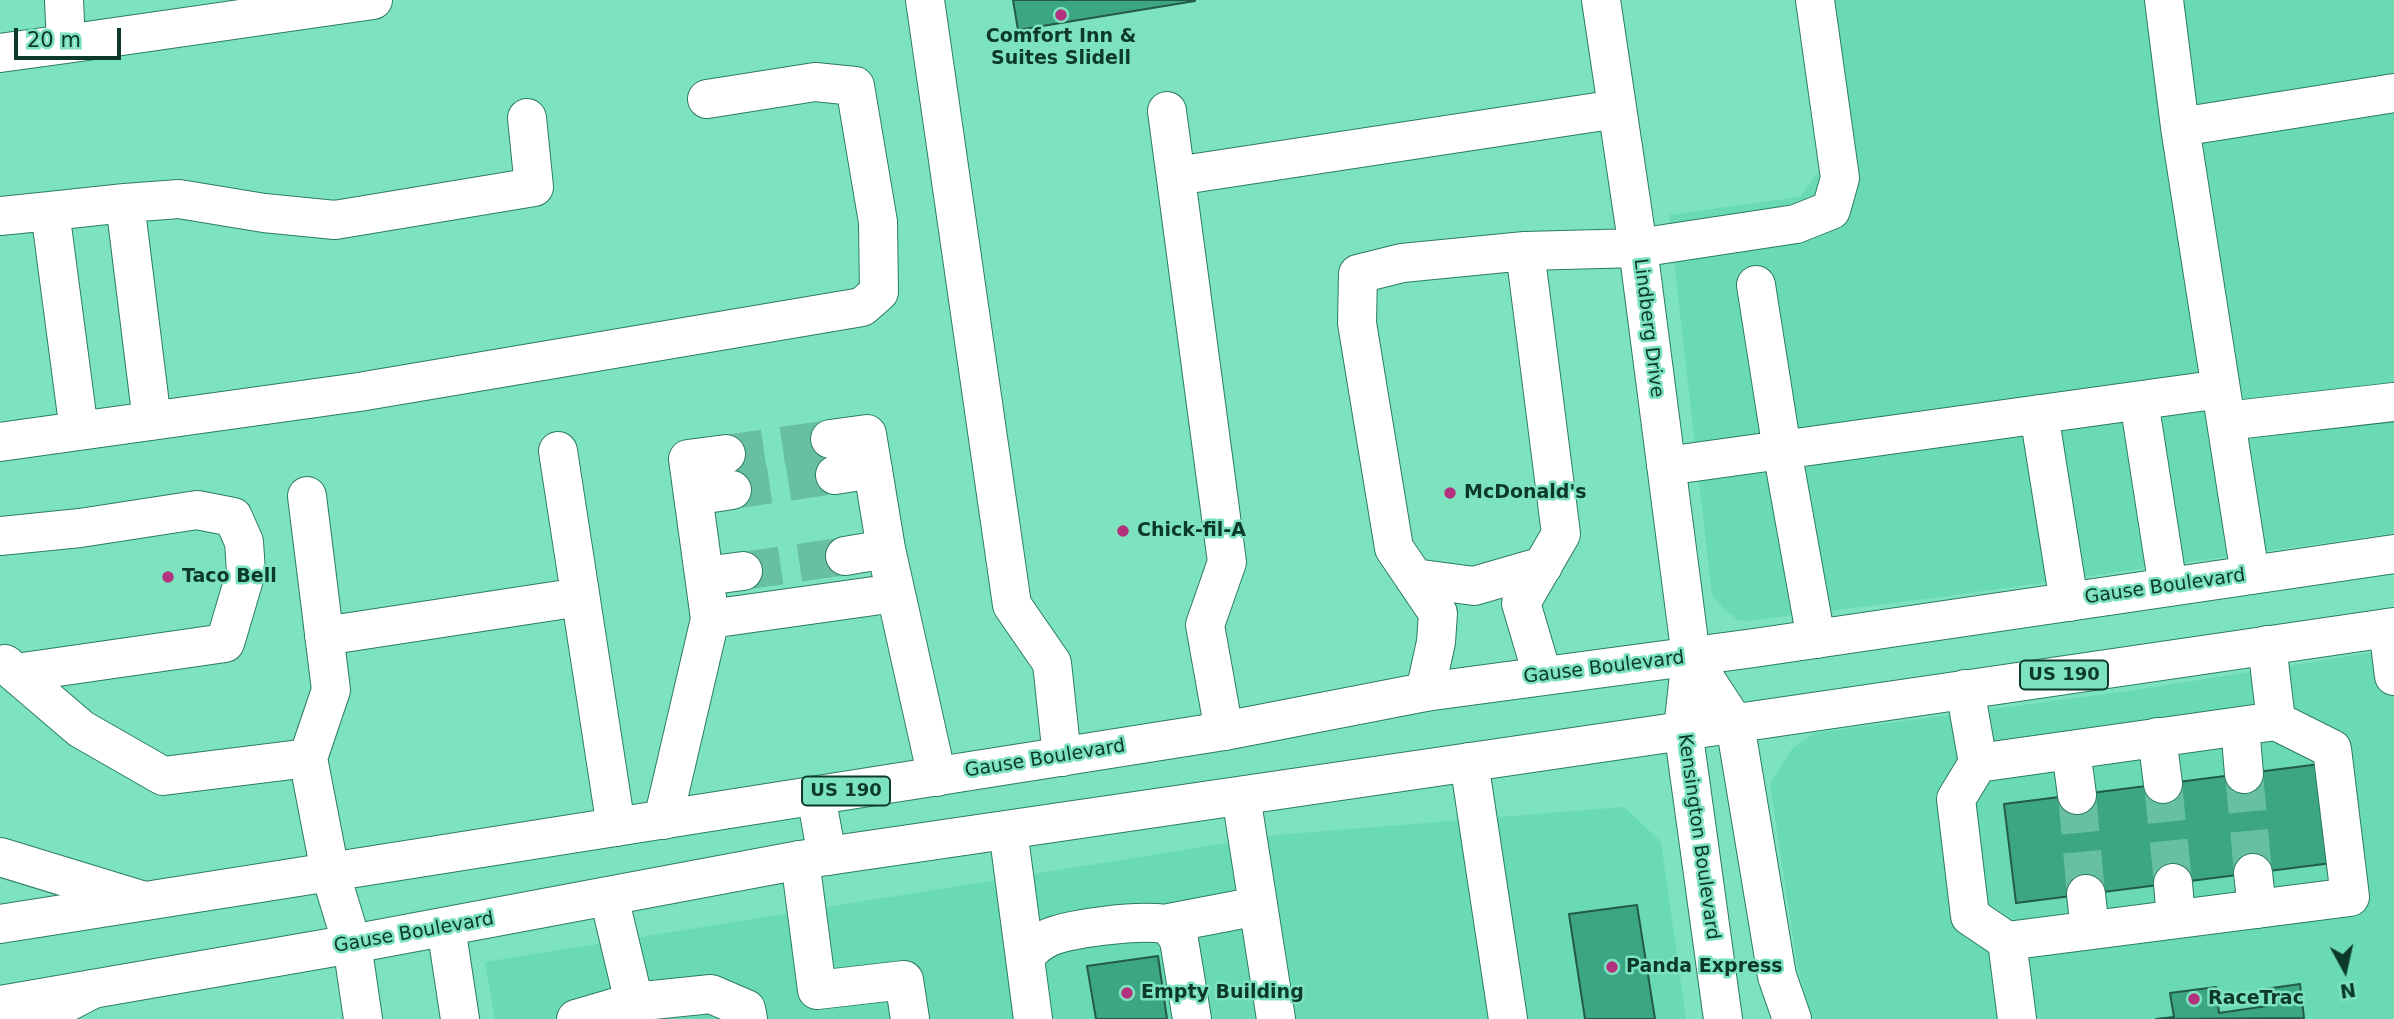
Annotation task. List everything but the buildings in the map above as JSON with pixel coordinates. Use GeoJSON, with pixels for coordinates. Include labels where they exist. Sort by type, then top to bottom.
{"type":"FeatureCollection","features":[{"type":"Feature","properties":{"kind":"main road"},"geometry":{"type":"LineString","coordinates":[[64,0],[66,44]]}},
{"type":"Feature","properties":{"kind":"main road"},"geometry":{"type":"LineString","coordinates":[[0,52],[373,0]]}},
{"type":"Feature","properties":{"kind":"main road"},"geometry":{"type":"LineString","coordinates":[[925,0],[1012,605],[1052,663],[1062,757]]}},
{"type":"Feature","properties":{"kind":"main road","name":"Lindberg Drive"},"geometry":{"type":"LineString","coordinates":[[1601,0],[1638,248],[1691,657]]}},
{"type":"Feature","properties":{"kind":"main road"},"geometry":{"type":"LineString","coordinates":[[1425,691],[1436,642],[1438,612],[1394,548],[1357,323],[1358,274],[1402,263],[1525,251],[1638,248],[1796,224],[1830,210],[1840,178],[1815,0]]}},
{"type":"Feature","properties":{"kind":"main road"},"geometry":{"type":"LineString","coordinates":[[2164,0],[2180,127],[2250,575]]}},
{"type":"Feature","properties":{"kind":"main road"},"geometry":{"type":"LineString","coordinates":[[0,442],[359,392],[862,307],[879,292],[878,222],[855,86],[815,82],[707,99]]}},
{"type":"Feature","properties":{"kind":"main road"},"geometry":{"type":"LineString","coordinates":[[2180,127],[2394,93]]}},
{"type":"Feature","properties":{"kind":"main road"},"geometry":{"type":"LineString","coordinates":[[1176,176],[1617,109]]}},
{"type":"Feature","properties":{"kind":"main road"},"geometry":{"type":"LineString","coordinates":[[1167,111],[1227,562],[1205,625],[1224,731]]}},
{"type":"Feature","properties":{"kind":"main road"},"geometry":{"type":"LineString","coordinates":[[0,216],[179,199],[264,213],[335,220],[534,187],[527,118]]}},
{"type":"Feature","properties":{"kind":"main road"},"geometry":{"type":"LineString","coordinates":[[125,203],[152,421]]}},
{"type":"Feature","properties":{"kind":"main road"},"geometry":{"type":"LineString","coordinates":[[50,211],[79,431]]}},
{"type":"Feature","properties":{"kind":"main road"},"geometry":{"type":"LineString","coordinates":[[1525,251],[1561,534],[1521,603],[1542,674]]}},
{"type":"Feature","properties":{"kind":"main road"},"geometry":{"type":"LineString","coordinates":[[1756,285],[1816,639]]}},
{"type":"Feature","properties":{"kind":"main road"},"geometry":{"type":"LineString","coordinates":[[2139,401],[2168,587]]}},
{"type":"Feature","properties":{"kind":"main road"},"geometry":{"type":"LineString","coordinates":[[1666,466],[2139,401],[2224,405],[2394,401]]}},
{"type":"Feature","properties":{"kind":"main road"},"geometry":{"type":"LineString","coordinates":[[2039,414],[2068,602]]}},
{"type":"Feature","properties":{"kind":"main road"},"geometry":{"type":"LineString","coordinates":[[558,451],[616,827]]}},
{"type":"Feature","properties":{"kind":"main road"},"geometry":{"type":"LineString","coordinates":[[832,457],[873,469],[895,593],[937,777]]}},
{"type":"Feature","properties":{"kind":"main road"},"geometry":{"type":"LineString","coordinates":[[663,820],[710,619],[693,496],[729,472]]}},
{"type":"Feature","properties":{"kind":"main road"},"geometry":{"type":"LineString","coordinates":[[307,496],[331,690],[308,758],[330,872],[352,944],[363,1019]]}},
{"type":"Feature","properties":{"kind":"main road"},"geometry":{"type":"LineString","coordinates":[[0,536],[80,528],[197,510],[233,517],[244,542],[246,572],[225,643],[8,666]]}},
{"type":"Feature","properties":{"kind":"main road"},"geometry":{"type":"LineString","coordinates":[[845,556],[886,549]]}},
{"type":"Feature","properties":{"kind":"main road","name":"Gause Boulevard"},"geometry":{"type":"LineString","coordinates":[[0,924],[1224,731],[1425,691],[1691,657],[2394,554]]}},
{"type":"Feature","properties":{"kind":"main road"},"geometry":{"type":"LineString","coordinates":[[1414,578],[1474,586],[1544,566]]}},
{"type":"Feature","properties":{"kind":"main road"},"geometry":{"type":"LineString","coordinates":[[705,576],[743,571]]}},
{"type":"Feature","properties":{"kind":"main road"},"geometry":{"type":"LineString","coordinates":[[710,619],[895,593]]}},
{"type":"Feature","properties":{"kind":"main road"},"geometry":{"type":"LineString","coordinates":[[324,636],[580,597]]}},
{"type":"Feature","properties":{"kind":"main road"},"geometry":{"type":"LineString","coordinates":[[2391,627],[2394,676]]}},
{"type":"Feature","properties":{"kind":"main road","name":"Gause Boulevard"},"geometry":{"type":"LineString","coordinates":[[0,1005],[352,944],[814,858],[2391,627]]}},
{"type":"Feature","properties":{"kind":"main road"},"geometry":{"type":"LineString","coordinates":[[2244,774],[2258,723],[2266,645]]}},
{"type":"Feature","properties":{"kind":"main road"},"geometry":{"type":"LineString","coordinates":[[1691,657],[1735,724],[1777,976],[1792,1019]]}},
{"type":"Feature","properties":{"kind":"main road","name":"Kensington Boulevard"},"geometry":{"type":"LineString","coordinates":[[1691,657],[1683,729],[1723,1019]]}},
{"type":"Feature","properties":{"kind":"main road"},"geometry":{"type":"LineString","coordinates":[[8,666],[81,729],[163,776],[308,758]]}},
{"type":"Feature","properties":{"kind":"main road"},"geometry":{"type":"LineString","coordinates":[[1965,689],[1978,763],[1956,799],[1970,916],[2007,941],[2017,1019]]}},
{"type":"Feature","properties":{"kind":"main road"},"geometry":{"type":"LineString","coordinates":[[1978,763],[2258,723],[2332,749],[2350,897],[2255,891],[2088,912],[2007,941]]}},
{"type":"Feature","properties":{"kind":"main road"},"geometry":{"type":"LineString","coordinates":[[2157,737],[2163,784]]}},
{"type":"Feature","properties":{"kind":"main road"},"geometry":{"type":"LineString","coordinates":[[2071,750],[2077,795]]}},
{"type":"Feature","properties":{"kind":"main road"},"geometry":{"type":"LineString","coordinates":[[1469,762],[1508,1019]]}},
{"type":"Feature","properties":{"kind":"main road"},"geometry":{"type":"LineString","coordinates":[[816,796],[814,858],[817,990],[904,981],[910,1019]]}},
{"type":"Feature","properties":{"kind":"main road"},"geometry":{"type":"LineString","coordinates":[[1241,796],[1276,1019]]}},
{"type":"Feature","properties":{"kind":"main road"},"geometry":{"type":"LineString","coordinates":[[1008,830],[1033,1019]]}},
{"type":"Feature","properties":{"kind":"main road"},"geometry":{"type":"LineString","coordinates":[[0,857],[144,901]]}},
{"type":"Feature","properties":{"kind":"main road"},"geometry":{"type":"LineString","coordinates":[[609,897],[634,1002]]}},
{"type":"Feature","properties":{"kind":"main road"},"geometry":{"type":"LineString","coordinates":[[1025,959],[1037,944],[1061,934],[1098,928],[1164,924],[1258,906]]}},
{"type":"Feature","properties":{"kind":"main road"},"geometry":{"type":"LineString","coordinates":[[1164,924],[1172,929],[1179,940],[1192,1019]]}},
{"type":"Feature","properties":{"kind":"main road"},"geometry":{"type":"LineString","coordinates":[[446,927],[460,1019]]}},
{"type":"Feature","properties":{"kind":"main road"},"geometry":{"type":"LineString","coordinates":[[34,1019],[93,989]]}},
{"type":"Feature","properties":{"kind":"main road"},"geometry":{"type":"LineString","coordinates":[[576,1019],[634,1002],[711,994],[746,1009],[748,1019]]}},
{"type":"Feature","properties":{"kind":"shaded area"},"geometry":{"type":"Polygon","coordinates":[[[1797,0],[2394,0],[2394,533],[1941,597],[1746,621],[1738,620],[1725,610],[1712,595],[1669,215],[1800,197],[1822,167],[1797,0]]]}},
{"type":"Feature","properties":{"kind":"shaded area"},"geometry":{"type":"Polygon","coordinates":[[[2394,649],[2394,1019],[1811,1019],[1798,970],[1770,784],[1792,749],[1815,733],[2136,690],[2394,649]]]}},
{"type":"Feature","properties":{"kind":"shaded area"},"geometry":{"type":"Polygon","coordinates":[[[1624,807],[1661,842],[1686,1019],[495,1019],[485,962],[1277,835],[1624,807]]]}},
{"type":"Feature","properties":{"kind":"tunnel"},"geometry":{"type":"LineString","coordinates":[[726,454],[830,439]]}},
{"type":"Feature","properties":{"kind":"tunnel"},"geometry":{"type":"LineString","coordinates":[[732,490],[835,475]]}},
{"type":"Feature","properties":{"kind":"tunnel"},"geometry":{"type":"LineString","coordinates":[[743,571],[845,556]]}},
{"type":"Feature","properties":{"kind":"tunnel"},"geometry":{"type":"LineString","coordinates":[[2244,774],[2253,873]]}},
{"type":"Feature","properties":{"kind":"tunnel"},"geometry":{"type":"LineString","coordinates":[[2163,784],[2173,883]]}},
{"type":"Feature","properties":{"kind":"tunnel"},"geometry":{"type":"LineString","coordinates":[[2077,795],[2086,894]]}},
{"type":"Feature","properties":{"kind":"place","name":"Comfort Inn & Suites Slidell"},"geometry":{"type":"Point","coordinates":[1061,15]}},
{"type":"Feature","properties":{"kind":"place","name":"McDonald's"},"geometry":{"type":"Point","coordinates":[1450,493]}},
{"type":"Feature","properties":{"kind":"place","name":"Chick-fil-A"},"geometry":{"type":"Point","coordinates":[1123,531]}},
{"type":"Feature","properties":{"kind":"place","name":"Taco Bell"},"geometry":{"type":"Point","coordinates":[168,577]}},
{"type":"Feature","properties":{"kind":"place","name":"Panda Express"},"geometry":{"type":"Point","coordinates":[1612,967]}},
{"type":"Feature","properties":{"kind":"place","name":"Empty Building"},"geometry":{"type":"Point","coordinates":[1127,993]}},
{"type":"Feature","properties":{"kind":"place","name":"RaceTrac"},"geometry":{"type":"Point","coordinates":[2194,999]}}]}
